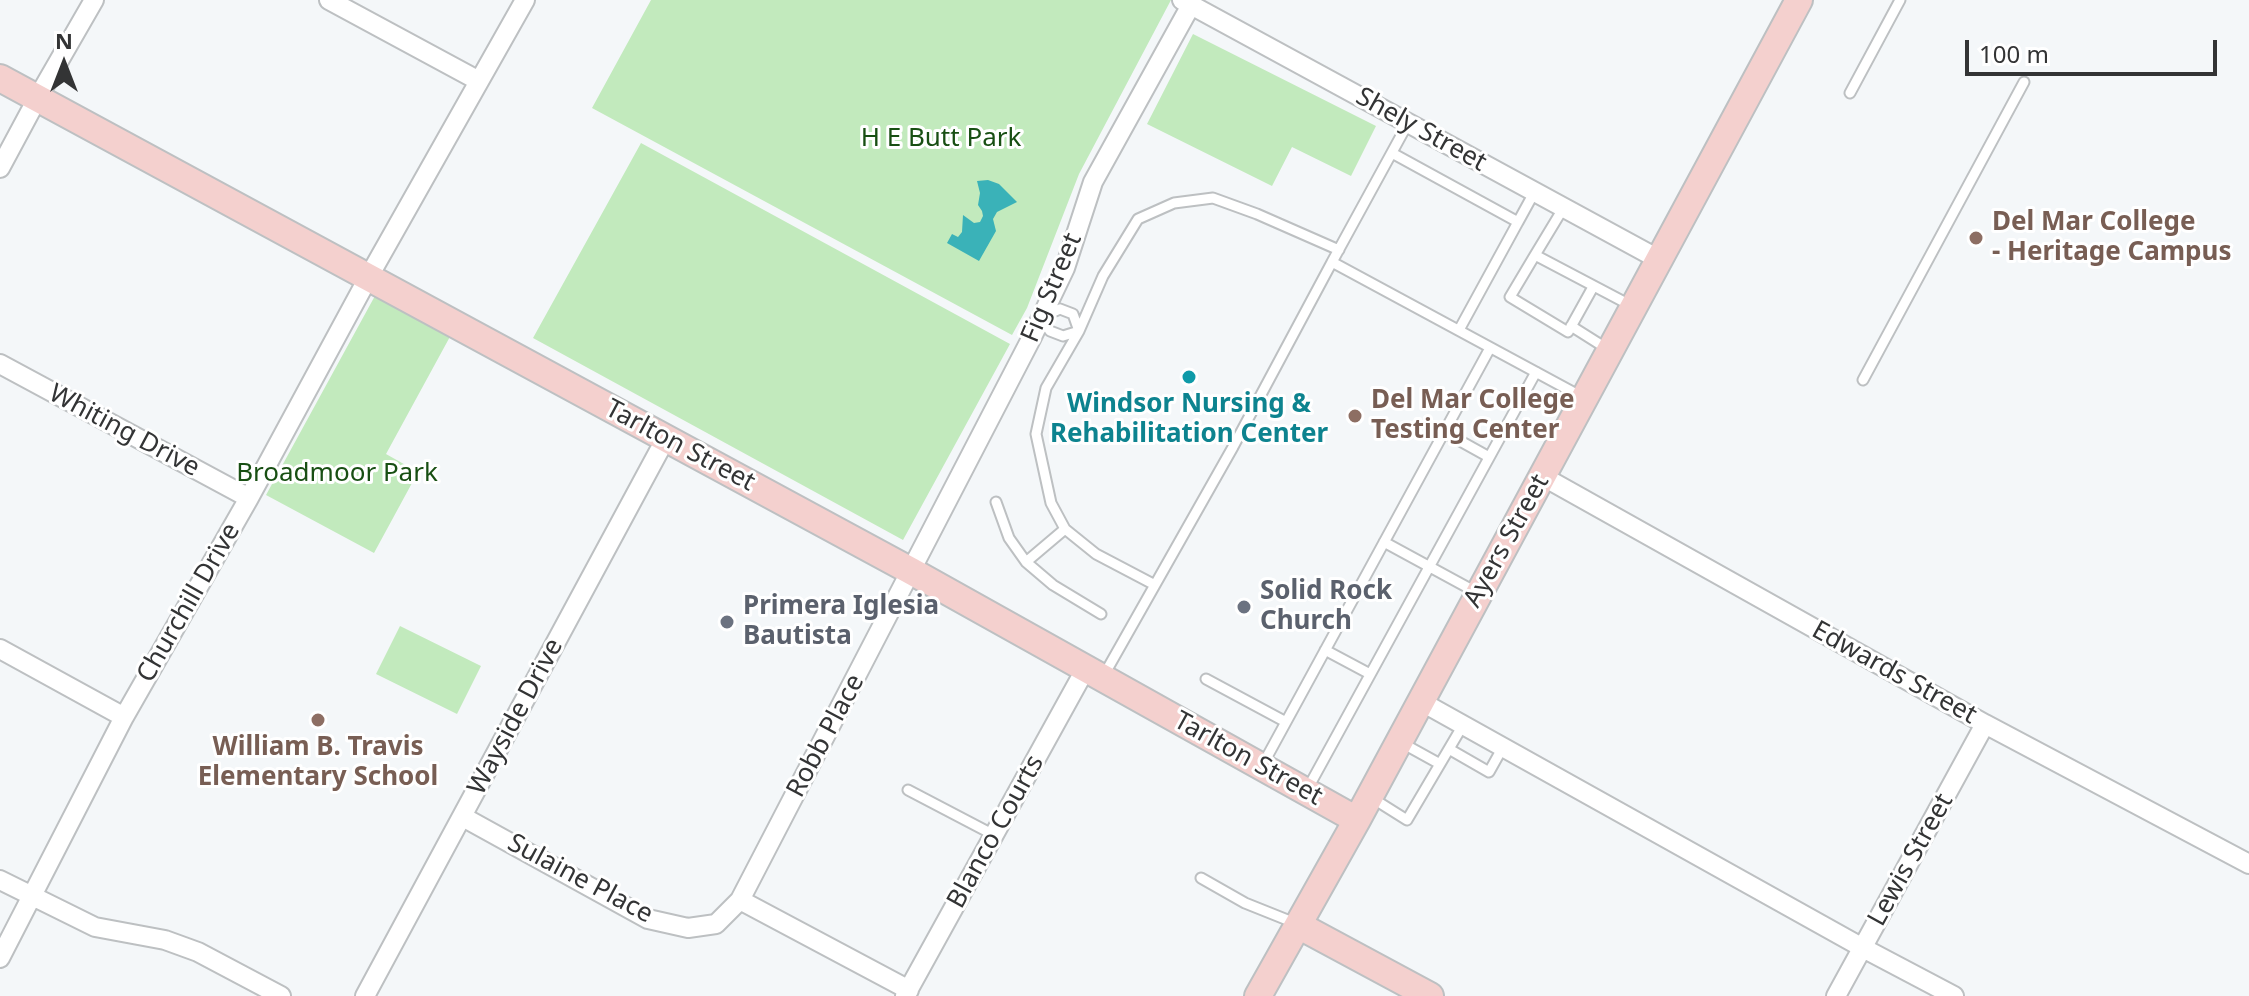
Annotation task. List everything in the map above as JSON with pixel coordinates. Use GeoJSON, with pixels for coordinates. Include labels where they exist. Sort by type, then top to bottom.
{"type":"FeatureCollection","features":[{"type":"Feature","properties":{"kind":"street"},"geometry":{"type":"LineString","coordinates":[[0,168],[94,0]]}},
{"type":"Feature","properties":{"kind":"street"},"geometry":{"type":"LineString","coordinates":[[329,0],[479,81]]}},
{"type":"Feature","properties":{"kind":"street","name":"Churchill Drive"},"geometry":{"type":"LineString","coordinates":[[0,958],[124,717],[525,0]]}},
{"type":"Feature","properties":{"kind":"street","name":"Ayers Street"},"geometry":{"type":"LineString","coordinates":[[1258,996],[1363,808],[1799,0]]}},
{"type":"Feature","properties":{"kind":"street","name":"Shely Street"},"geometry":{"type":"LineString","coordinates":[[1187,2],[1660,260]]}},
{"type":"Feature","properties":{"kind":"street","name":"Fig Street"},"geometry":{"type":"LineString","coordinates":[[911,571],[1065,268],[1093,182],[1187,2]]}},
{"type":"Feature","properties":{"kind":"street","name":"Tarlton Street"},"geometry":{"type":"LineString","coordinates":[[0,78],[911,571],[1306,791],[1363,808]]}},
{"type":"Feature","properties":{"kind":"street","name":"Whiting Drive"},"geometry":{"type":"LineString","coordinates":[[0,364],[249,498]]}},
{"type":"Feature","properties":{"kind":"street","name":"Wayside Drive"},"geometry":{"type":"LineString","coordinates":[[365,996],[666,438]]}},
{"type":"Feature","properties":{"kind":"street","name":"Edwards Street"},"geometry":{"type":"LineString","coordinates":[[1542,476],[1985,724],[2249,864]]}},
{"type":"Feature","properties":{"kind":"street","name":"Robb Place"},"geometry":{"type":"LineString","coordinates":[[740,900],[911,571]]}},
{"type":"Feature","properties":{"kind":"street"},"geometry":{"type":"LineString","coordinates":[[0,649],[124,717]]}},
{"type":"Feature","properties":{"kind":"street","name":"Blanco Courts"},"geometry":{"type":"LineString","coordinates":[[907,993],[994,835],[1094,673]]}},
{"type":"Feature","properties":{"kind":"street"},"geometry":{"type":"LineString","coordinates":[[1420,701],[1954,996]]}},
{"type":"Feature","properties":{"kind":"street","name":"Lewis Street"},"geometry":{"type":"LineString","coordinates":[[1836,996],[1985,724]]}},
{"type":"Feature","properties":{"kind":"street","name":"Sulaine Place"},"geometry":{"type":"LineString","coordinates":[[463,817],[648,919],[688,928],[716,924],[740,900]]}},
{"type":"Feature","properties":{"kind":"street"},"geometry":{"type":"LineString","coordinates":[[0,880],[95,927],[165,940],[198,952],[281,996]]}},
{"type":"Feature","properties":{"kind":"street"},"geometry":{"type":"LineString","coordinates":[[740,900],[907,993]]}},
{"type":"Feature","properties":{"kind":"street"},"geometry":{"type":"LineString","coordinates":[[1298,925],[1430,996]]}},
{"type":"Feature","properties":{"kind":"lane"},"geometry":{"type":"LineString","coordinates":[[1850,93],[1900,0]]}},
{"type":"Feature","properties":{"kind":"lane"},"geometry":{"type":"LineString","coordinates":[[1863,380],[2024,82]]}},
{"type":"Feature","properties":{"kind":"lane"},"geometry":{"type":"LineString","coordinates":[[1094,673],[1155,585],[1408,123]]}},
{"type":"Feature","properties":{"kind":"lane"},"geometry":{"type":"LineString","coordinates":[[1392,153],[1518,222]]}},
{"type":"Feature","properties":{"kind":"lane"},"geometry":{"type":"LineString","coordinates":[[1459,330],[1535,191]]}},
{"type":"Feature","properties":{"kind":"lane"},"geometry":{"type":"LineString","coordinates":[[1155,585],[1096,554],[1065,529],[1051,503],[1036,434],[1046,388],[1079,331],[1103,276],[1138,219],[1174,203],[1213,198],[1339,250]]}},
{"type":"Feature","properties":{"kind":"lane"},"geometry":{"type":"LineString","coordinates":[[1564,207],[1510,297],[1568,332],[1593,287]]}},
{"type":"Feature","properties":{"kind":"lane"},"geometry":{"type":"LineString","coordinates":[[1535,255],[1633,306]]}},
{"type":"Feature","properties":{"kind":"lane"},"geometry":{"type":"LineString","coordinates":[[1332,262],[1585,398]]}},
{"type":"Feature","properties":{"kind":"lane"},"geometry":{"type":"LineString","coordinates":[[1060,309],[1067,311],[1073,314],[1079,331],[1063,336],[1050,331],[1041,317],[1060,309]]}},
{"type":"Feature","properties":{"kind":"lane"},"geometry":{"type":"LineString","coordinates":[[1571,326],[1610,350]]}},
{"type":"Feature","properties":{"kind":"lane"},"geometry":{"type":"LineString","coordinates":[[1262,766],[1490,348]]}},
{"type":"Feature","properties":{"kind":"lane"},"geometry":{"type":"LineString","coordinates":[[1306,791],[1536,372]]}},
{"type":"Feature","properties":{"kind":"lane"},"geometry":{"type":"LineString","coordinates":[[1444,432],[1489,457]]}},
{"type":"Feature","properties":{"kind":"lane"},"geometry":{"type":"LineString","coordinates":[[996,502],[1009,538],[1026,562],[1053,585],[1101,614]]}},
{"type":"Feature","properties":{"kind":"lane"},"geometry":{"type":"LineString","coordinates":[[1026,562],[1065,529]]}},
{"type":"Feature","properties":{"kind":"lane"},"geometry":{"type":"LineString","coordinates":[[1384,542],[1478,593]]}},
{"type":"Feature","properties":{"kind":"lane"},"geometry":{"type":"LineString","coordinates":[[1325,650],[1370,674]]}},
{"type":"Feature","properties":{"kind":"lane"},"geometry":{"type":"LineString","coordinates":[[1206,679],[1286,722]]}},
{"type":"Feature","properties":{"kind":"lane"},"geometry":{"type":"LineString","coordinates":[[1363,808],[1407,820],[1463,725]]}},
{"type":"Feature","properties":{"kind":"lane"},"geometry":{"type":"LineString","coordinates":[[1399,741],[1440,764]]}},
{"type":"Feature","properties":{"kind":"lane"},"geometry":{"type":"LineString","coordinates":[[1449,749],[1489,772],[1503,747]]}},
{"type":"Feature","properties":{"kind":"lane"},"geometry":{"type":"LineString","coordinates":[[908,790],[994,835]]}},
{"type":"Feature","properties":{"kind":"lane"},"geometry":{"type":"LineString","coordinates":[[1201,878],[1245,903],[1298,925]]}},
{"type":"Feature","properties":{"kind":"green space","name":"H E Butt Park"},"geometry":{"type":"Polygon","coordinates":[[[651,0],[1171,0],[1079,174],[1027,308],[1012,335],[592,108],[651,0]]]}},
{"type":"Feature","properties":{"kind":"green space"},"geometry":{"type":"Polygon","coordinates":[[[1193,34],[1376,126],[1351,176],[1292,147],[1272,186],[1147,124],[1193,34]]]}},
{"type":"Feature","properties":{"kind":"green space"},"geometry":{"type":"Polygon","coordinates":[[[641,143],[1010,344],[903,540],[533,338],[641,143]]]}},
{"type":"Feature","properties":{"kind":"green space","name":"Broadmoor Park"},"geometry":{"type":"Polygon","coordinates":[[[376,294],[452,333],[386,454],[418,472],[374,553],[266,495],[376,294]]]}},
{"type":"Feature","properties":{"kind":"green space"},"geometry":{"type":"Polygon","coordinates":[[[400,626],[481,666],[457,714],[376,674],[400,626]]]}},
{"type":"Feature","properties":{"kind":"water"},"geometry":{"type":"Polygon","coordinates":[[[988,180],[999,184],[1017,202],[997,212],[993,219],[996,231],[979,261],[947,243],[952,234],[958,237],[962,232],[963,215],[974,223],[980,222],[983,216],[978,205],[980,193],[977,181],[988,180]]]}},
{"type":"Feature","properties":{"kind":"place","name":"Del Mar College - Heritage Campus"},"geometry":{"type":"Point","coordinates":[1976,238]}},
{"type":"Feature","properties":{"kind":"place","name":"Windsor Nursing & Rehabilitation Center"},"geometry":{"type":"Point","coordinates":[1189,377]}},
{"type":"Feature","properties":{"kind":"place","name":"Del Mar College Testing Center"},"geometry":{"type":"Point","coordinates":[1355,416]}},
{"type":"Feature","properties":{"kind":"place","name":"Solid Rock Church"},"geometry":{"type":"Point","coordinates":[1244,607]}},
{"type":"Feature","properties":{"kind":"place","name":"Primera Iglesia Bautista"},"geometry":{"type":"Point","coordinates":[727,622]}},
{"type":"Feature","properties":{"kind":"place","name":"William B. Travis Elementary School"},"geometry":{"type":"Point","coordinates":[318,720]}}]}
